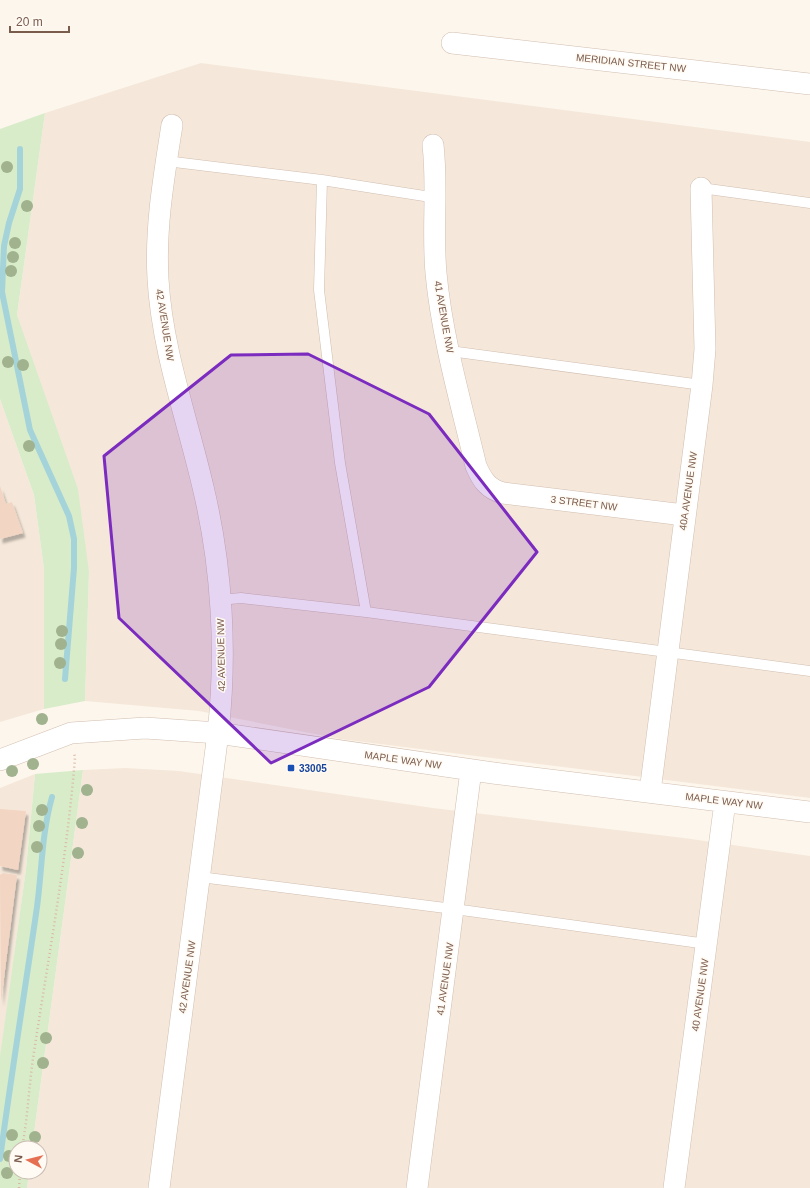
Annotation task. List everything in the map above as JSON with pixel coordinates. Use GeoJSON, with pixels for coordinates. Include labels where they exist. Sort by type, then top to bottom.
{"type":"FeatureCollection","features":[{"type":"Feature","properties":{"kind":"street","name":"MERIDIAN STREET NW"},"geometry":{"type":"LineString","coordinates":[[452,43],[810,84]]}},
{"type":"Feature","properties":{"kind":"street","name":"42 AVENUE NW"},"geometry":{"type":"LineString","coordinates":[[160,1188],[218,733],[222,672],[219,600],[209,512],[167,346],[158,280],[157,242],[166,161],[172,125]]}},
{"type":"Feature","properties":{"kind":"street","name":"41 AVENUE NW"},"geometry":{"type":"LineString","coordinates":[[433,145],[437,173],[436,273],[450,351],[476,466],[486,484]]}},
{"type":"Feature","properties":{"kind":"street","name":"40A AVENUE NW"},"geometry":{"type":"LineString","coordinates":[[650,792],[684,515],[702,385],[705,349],[701,188]]}},
{"type":"Feature","properties":{"kind":"street","name":"3 STREET NW"},"geometry":{"type":"LineString","coordinates":[[486,484],[495,491],[503,493],[684,515]]}},
{"type":"Feature","properties":{"kind":"street","name":"MAPLE WAY NW"},"geometry":{"type":"LineString","coordinates":[[0,760],[71,733],[145,728],[218,733],[471,770],[810,812]]}},
{"type":"Feature","properties":{"kind":"street","name":"41 AVENUE NW"},"geometry":{"type":"LineString","coordinates":[[417,1188],[471,770]]}},
{"type":"Feature","properties":{"kind":"street","name":"40 AVENUE NW"},"geometry":{"type":"LineString","coordinates":[[674,1188],[725,802]]}},
{"type":"Feature","properties":{"kind":"lane"},"geometry":{"type":"LineString","coordinates":[[166,161],[322,180],[437,198]]}},
{"type":"Feature","properties":{"kind":"lane"},"geometry":{"type":"LineString","coordinates":[[322,180],[319,290],[329,386],[340,463],[366,612]]}},
{"type":"Feature","properties":{"kind":"lane"},"geometry":{"type":"LineString","coordinates":[[701,188],[810,203]]}},
{"type":"Feature","properties":{"kind":"lane"},"geometry":{"type":"LineString","coordinates":[[450,351],[702,385]]}},
{"type":"Feature","properties":{"kind":"lane"},"geometry":{"type":"LineString","coordinates":[[219,600],[241,598],[366,612],[810,671]]}},
{"type":"Feature","properties":{"kind":"lane"},"geometry":{"type":"LineString","coordinates":[[200,877],[454,909],[706,944]]}},
{"type":"Feature","properties":{"kind":"path"},"geometry":{"type":"LineString","coordinates":[[23,1140],[34,1054],[71,812],[75,758],[74,751]]}},
{"type":"Feature","properties":{"kind":"highlighted area"},"geometry":{"type":"Polygon","coordinates":[[[308,354],[429,414],[537,552],[429,687],[271,763],[119,618],[104,456],[231,355],[308,354]]]}},
{"type":"Feature","properties":{"kind":"shaded area"},"geometry":{"type":"Polygon","coordinates":[[[201,63],[810,142],[810,798],[340,739],[199,711],[85,701],[89,572],[17,315],[45,113],[201,63]]]}},
{"type":"Feature","properties":{"kind":"shaded area"},"geometry":{"type":"Polygon","coordinates":[[[0,399],[34,495],[44,569],[44,709],[0,722],[0,399]]]}},
{"type":"Feature","properties":{"kind":"shaded area"},"geometry":{"type":"Polygon","coordinates":[[[125,768],[179,771],[433,808],[684,838],[810,856],[810,1188],[27,1188],[28,1180],[48,1180],[48,1140],[33,1140],[83,770],[125,768]]]}},
{"type":"Feature","properties":{"kind":"shaded area"},"geometry":{"type":"Polygon","coordinates":[[[35,774],[26,869],[0,1060],[0,788],[35,774]]]}},
{"type":"Feature","properties":{"kind":"green space"},"geometry":{"type":"Polygon","coordinates":[[[45,113],[17,315],[78,489],[89,572],[85,701],[44,709],[44,569],[34,495],[0,399],[0,129],[45,113]]]}},
{"type":"Feature","properties":{"kind":"green space"},"geometry":{"type":"Polygon","coordinates":[[[83,770],[33,1140],[8,1140],[8,1180],[28,1180],[27,1188],[0,1188],[0,1056],[26,869],[35,774],[83,770]]]}},
{"type":"Feature","properties":{"kind":"building"},"geometry":{"type":"Polygon","coordinates":[[[0,486],[6,504],[12,502],[23,533],[0,539],[0,486]]]}},
{"type":"Feature","properties":{"kind":"building"},"geometry":{"type":"Polygon","coordinates":[[[0,809],[26,811],[18,870],[0,866],[0,809]]]}},
{"type":"Feature","properties":{"kind":"building"},"geometry":{"type":"Polygon","coordinates":[[[3,873],[17,875],[1,1002],[0,875],[3,873]]]}},
{"type":"Feature","properties":{"kind":"waterway"},"geometry":{"type":"LineString","coordinates":[[20,149],[20,189],[9,223],[4,246],[2,292],[30,430],[69,516],[74,539],[74,568],[65,679]]}},
{"type":"Feature","properties":{"kind":"waterway"},"geometry":{"type":"LineString","coordinates":[[0,1159],[36,914],[48,812],[52,797]]}},
{"type":"Feature","properties":{"kind":"place","name":"33005"},"geometry":{"type":"Point","coordinates":[291,768]}}]}
